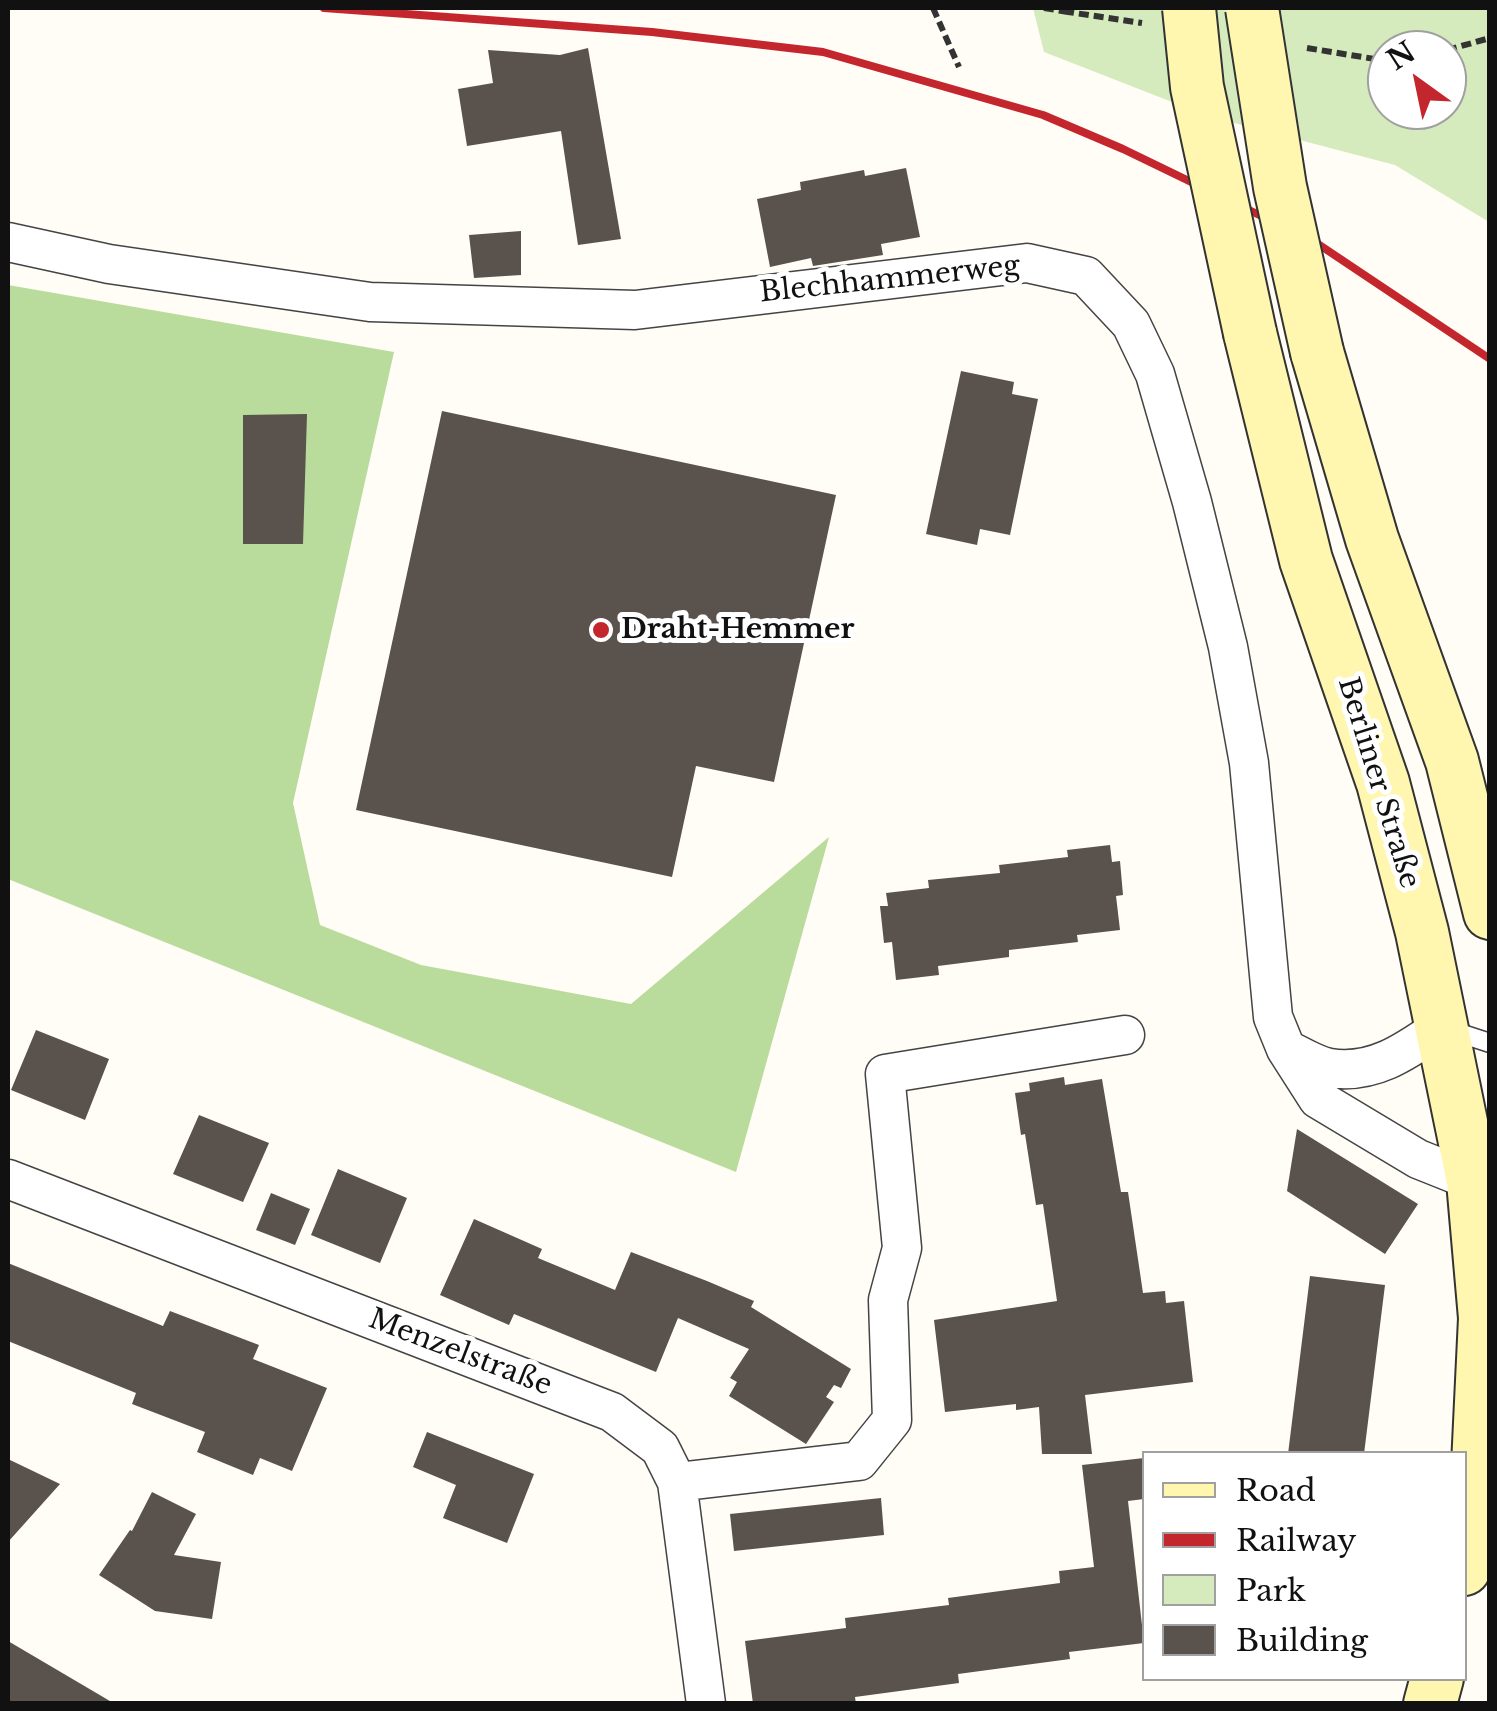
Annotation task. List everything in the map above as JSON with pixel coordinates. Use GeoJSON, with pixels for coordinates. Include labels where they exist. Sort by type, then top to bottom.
{"type":"FeatureCollection","features":[{"type":"Feature","properties":{"kind":"main road","name":"Berliner Straße"},"geometry":{"type":"LineString","coordinates":[[1188,8],[1203,120],[1250,333],[1306,560],[1383,783],[1422,932],[1474,1181],[1485,1318],[1483,1506],[1467,1560]]}},
{"type":"Feature","properties":{"kind":"main road"},"geometry":{"type":"LineString","coordinates":[[1252,8],[1280,187],[1317,352],[1372,539],[1452,761],[1490,914]]}},
{"type":"Feature","properties":{"kind":"street","name":"Blechhammerweg"},"geometry":{"type":"LineString","coordinates":[[8,242],[108,264],[389,303],[635,310],[1027,263],[1086,276],[1131,324],[1147,357],[1192,502],[1228,648],[1249,763],[1274,1017],[1286,1049],[1318,1098],[1418,1160],[1474,1181]]}},
{"type":"Feature","properties":{"kind":"street"},"geometry":{"type":"LineString","coordinates":[[1286,1049],[1330,1068],[1372,1066],[1400,1055],[1441,1027]]}},
{"type":"Feature","properties":{"kind":"street"},"geometry":{"type":"LineString","coordinates":[[677,1482],[859,1461],[892,1420],[888,1300],[902,1248],[886,1074],[1124,1035]]}},
{"type":"Feature","properties":{"kind":"street","name":"Menzelstraße"},"geometry":{"type":"LineString","coordinates":[[8,1180],[612,1412],[660,1448],[677,1482],[706,1704]]}},
{"type":"Feature","properties":{"kind":"lane"},"geometry":{"type":"LineString","coordinates":[[1441,1027],[1490,1043]]}},
{"type":"Feature","properties":{"kind":"path"},"geometry":{"type":"LineString","coordinates":[[933,8],[959,67]]}},
{"type":"Feature","properties":{"kind":"path"},"geometry":{"type":"LineString","coordinates":[[1044,8],[1068,12]]}},
{"type":"Feature","properties":{"kind":"green space"},"geometry":{"type":"Polygon","coordinates":[[[1033,8],[1489,8],[1489,222],[1395,165],[1208,116],[1044,52],[1033,8]]]}},
{"type":"Feature","properties":{"kind":"green space"},"geometry":{"type":"Polygon","coordinates":[[[8,285],[394,352],[293,803],[320,925],[421,965],[631,1004],[829,837],[736,1172],[8,879],[8,285]]]}},
{"type":"Feature","properties":{"kind":"building"},"geometry":{"type":"Polygon","coordinates":[[[588,48],[621,239],[578,245],[561,131],[467,146],[458,89],[493,83],[488,50],[560,55],[588,48]]]}},
{"type":"Feature","properties":{"kind":"building"},"geometry":{"type":"Polygon","coordinates":[[[906,168],[920,237],[881,244],[883,255],[813,266],[811,258],[770,267],[757,199],[801,190],[800,182],[864,170],[865,176],[906,168]]]}},
{"type":"Feature","properties":{"kind":"building"},"geometry":{"type":"Polygon","coordinates":[[[521,231],[521,275],[474,278],[469,235],[521,231]]]}},
{"type":"Feature","properties":{"kind":"building"},"geometry":{"type":"Polygon","coordinates":[[[961,371],[1014,382],[1012,394],[1038,399],[1010,535],[980,529],[977,545],[926,534],[961,371]]]}},
{"type":"Feature","properties":{"kind":"building","name":"Draht-Hemmer"},"geometry":{"type":"Polygon","coordinates":[[[442,411],[836,495],[774,782],[696,766],[672,877],[356,810],[442,411]]]}},
{"type":"Feature","properties":{"kind":"building"},"geometry":{"type":"Polygon","coordinates":[[[307,414],[303,544],[243,544],[243,415],[307,414]]]}},
{"type":"Feature","properties":{"kind":"building"},"geometry":{"type":"Polygon","coordinates":[[[1110,845],[1112,862],[1120,861],[1123,895],[1116,896],[1120,930],[1077,935],[1078,942],[1009,950],[1009,957],[938,966],[939,975],[896,980],[892,942],[884,943],[880,906],[888,906],[886,893],[929,888],[928,880],[1000,873],[999,865],[1068,857],[1067,850],[1110,845]]]}},
{"type":"Feature","properties":{"kind":"building"},"geometry":{"type":"Polygon","coordinates":[[[36,1030],[109,1059],[85,1120],[11,1090],[36,1030]]]}},
{"type":"Feature","properties":{"kind":"building"},"geometry":{"type":"Polygon","coordinates":[[[1064,1077],[1065,1085],[1102,1079],[1121,1192],[1128,1192],[1143,1293],[1165,1291],[1166,1303],[1184,1301],[1193,1382],[1085,1395],[1092,1454],[1042,1454],[1039,1407],[1016,1410],[1016,1404],[945,1412],[934,1320],[1057,1301],[1043,1204],[1036,1205],[1015,1093],[1030,1091],[1029,1083],[1064,1077]]]}},
{"type":"Feature","properties":{"kind":"building"},"geometry":{"type":"Polygon","coordinates":[[[199,1115],[269,1143],[243,1202],[173,1174],[199,1115]]]}},
{"type":"Feature","properties":{"kind":"building"},"geometry":{"type":"Polygon","coordinates":[[[1297,1129],[1418,1204],[1385,1254],[1287,1191],[1297,1129]]]}},
{"type":"Feature","properties":{"kind":"building"},"geometry":{"type":"Polygon","coordinates":[[[338,1169],[407,1198],[380,1263],[311,1235],[338,1169]]]}},
{"type":"Feature","properties":{"kind":"building"},"geometry":{"type":"Polygon","coordinates":[[[271,1193],[310,1209],[295,1245],[256,1230],[271,1193]]]}},
{"type":"Feature","properties":{"kind":"building"},"geometry":{"type":"Polygon","coordinates":[[[474,1219],[542,1249],[538,1258],[615,1290],[631,1252],[707,1281],[754,1301],[751,1307],[851,1369],[841,1388],[834,1385],[826,1397],[834,1402],[806,1444],[729,1396],[737,1382],[730,1378],[749,1349],[678,1318],[656,1372],[514,1314],[509,1325],[440,1295],[474,1219]]]}},
{"type":"Feature","properties":{"kind":"building"},"geometry":{"type":"Polygon","coordinates":[[[8,1263],[163,1326],[170,1311],[259,1345],[253,1359],[327,1388],[292,1471],[260,1458],[253,1475],[197,1452],[205,1432],[132,1404],[136,1393],[8,1341],[8,1263]]]}},
{"type":"Feature","properties":{"kind":"building"},"geometry":{"type":"Polygon","coordinates":[[[1310,1276],[1385,1285],[1364,1451],[1288,1451],[1310,1276]]]}},
{"type":"Feature","properties":{"kind":"building"},"geometry":{"type":"Polygon","coordinates":[[[427,1432],[534,1474],[507,1543],[443,1518],[456,1485],[413,1467],[427,1432]]]}},
{"type":"Feature","properties":{"kind":"building"},"geometry":{"type":"Polygon","coordinates":[[[1142,1458],[1142,1499],[1128,1501],[1142,1643],[1069,1652],[1070,1659],[958,1674],[959,1683],[855,1697],[856,1704],[753,1704],[745,1641],[846,1628],[845,1618],[949,1605],[948,1598],[1060,1583],[1059,1571],[1094,1567],[1082,1465],[1142,1458]]]}},
{"type":"Feature","properties":{"kind":"building"},"geometry":{"type":"Polygon","coordinates":[[[8,1459],[60,1484],[8,1542],[8,1459]]]}},
{"type":"Feature","properties":{"kind":"building"},"geometry":{"type":"Polygon","coordinates":[[[152,1492],[196,1514],[174,1555],[221,1562],[212,1619],[155,1611],[99,1575],[132,1531],[152,1492]]]}},
{"type":"Feature","properties":{"kind":"building"},"geometry":{"type":"Polygon","coordinates":[[[881,1498],[884,1535],[734,1551],[730,1514],[881,1498]]]}},
{"type":"Feature","properties":{"kind":"building"},"geometry":{"type":"Polygon","coordinates":[[[8,1641],[115,1704],[8,1704],[8,1641]]]}},
{"type":"Feature","properties":{"kind":"railway"},"geometry":{"type":"LineString","coordinates":[[324,8],[652,32],[823,52],[1043,115],[1123,149],[1315,242],[1490,359]]}},
{"type":"Feature","properties":{"kind":"place","name":"Draht-Hemmer"},"geometry":{"type":"Point","coordinates":[601,630]}}]}
